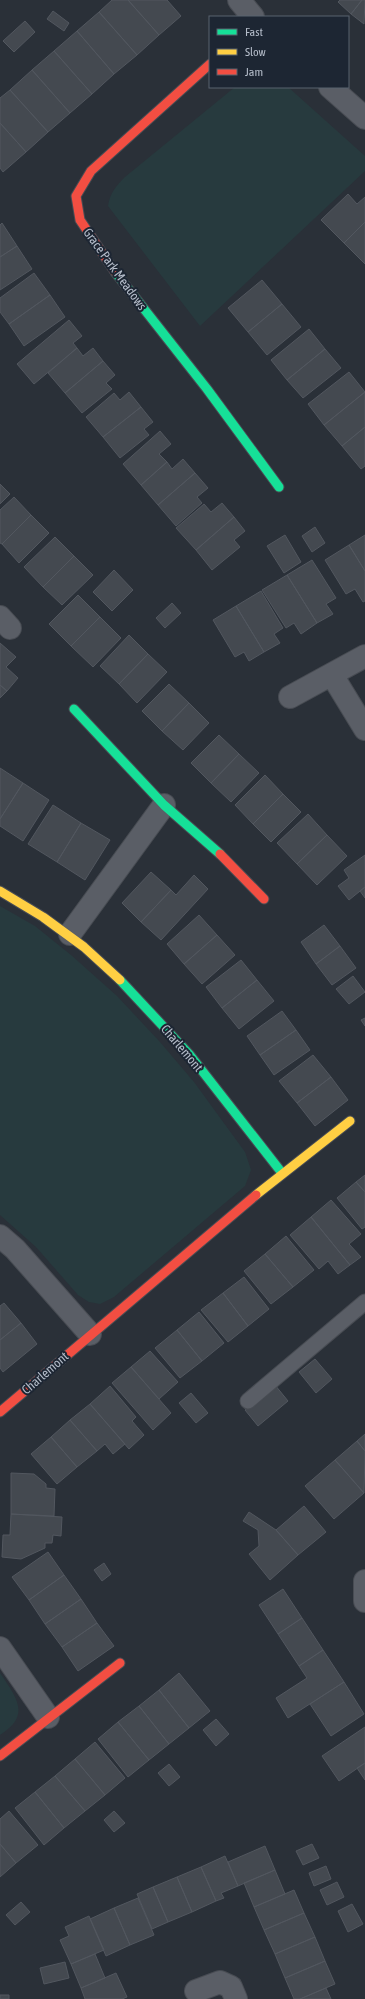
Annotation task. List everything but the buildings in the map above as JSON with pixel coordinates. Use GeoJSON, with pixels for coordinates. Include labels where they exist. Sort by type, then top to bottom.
{"type":"FeatureCollection","features":[{"type":"Feature","properties":{"kind":"street"},"geometry":{"type":"LineString","coordinates":[[239,0],[252,16]]}},
{"type":"Feature","properties":{"kind":"street","name":"Grace Park Meadows"},"geometry":{"type":"LineString","coordinates":[[209,65],[91,171],[76,196],[80,220],[126,288],[208,388],[279,487]]}},
{"type":"Feature","properties":{"kind":"street"},"geometry":{"type":"LineString","coordinates":[[331,88],[365,118]]}},
{"type":"Feature","properties":{"kind":"street"},"geometry":{"type":"LineString","coordinates":[[290,697],[365,656]]}},
{"type":"Feature","properties":{"kind":"street"},"geometry":{"type":"LineString","coordinates":[[332,675],[365,729]]}},
{"type":"Feature","properties":{"kind":"street"},"geometry":{"type":"LineString","coordinates":[[74,709],[164,805],[222,856],[264,899]]}},
{"type":"Feature","properties":{"kind":"street"},"geometry":{"type":"LineString","coordinates":[[70,934],[164,805]]}},
{"type":"Feature","properties":{"kind":"street","name":"Charlemont"},"geometry":{"type":"LineString","coordinates":[[0,891],[70,934],[142,1000],[200,1069],[282,1173]]}},
{"type":"Feature","properties":{"kind":"street","name":"Charlemont"},"geometry":{"type":"LineString","coordinates":[[0,1412],[90,1334],[282,1173],[350,1121]]}},
{"type":"Feature","properties":{"kind":"street"},"geometry":{"type":"LineString","coordinates":[[0,1236],[15,1249],[90,1334]]}},
{"type":"Feature","properties":{"kind":"street"},"geometry":{"type":"LineString","coordinates":[[365,1582],[365,1601]]}},
{"type":"Feature","properties":{"kind":"street"},"geometry":{"type":"LineString","coordinates":[[0,1648],[48,1717]]}},
{"type":"Feature","properties":{"kind":"street"},"geometry":{"type":"LineString","coordinates":[[0,1756],[48,1717],[120,1663]]}},
{"type":"Feature","properties":{"kind":"street"},"geometry":{"type":"LineString","coordinates":[[196,1991],[220,1982],[231,1987],[236,1999]]}},
{"type":"Feature","properties":{"kind":"lane"},"geometry":{"type":"LineString","coordinates":[[248,1401],[365,1302]]}},
{"type":"Feature","properties":{"kind":"green space"},"geometry":{"type":"Polygon","coordinates":[[[234,88],[289,88],[365,156],[365,171],[200,326],[108,206],[110,197],[114,190],[125,177],[234,88]]]}},
{"type":"Feature","properties":{"kind":"green space"},"geometry":{"type":"Polygon","coordinates":[[[0,906],[35,926],[71,955],[117,996],[160,1042],[194,1082],[245,1152],[251,1170],[245,1186],[114,1297],[100,1304],[89,1302],[78,1295],[36,1247],[0,1215],[0,906]]]}},
{"type":"Feature","properties":{"kind":"green space"},"geometry":{"type":"Polygon","coordinates":[[[0,1673],[15,1698],[18,1706],[18,1713],[16,1720],[10,1728],[0,1735],[0,1673]]]}},
{"type":"Feature","properties":{"kind":"traffic: fast"},"geometry":{"type":"LineString","coordinates":[[115,272],[207,389],[279,487]]}},
{"type":"Feature","properties":{"kind":"traffic: fast"},"geometry":{"type":"LineString","coordinates":[[74,709],[164,805],[220,854]]}},
{"type":"Feature","properties":{"kind":"traffic: fast"},"geometry":{"type":"LineString","coordinates":[[120,980],[189,1054],[282,1173]]}},
{"type":"Feature","properties":{"kind":"traffic: slow"},"geometry":{"type":"LineString","coordinates":[[0,891],[43,917],[84,947],[120,980]]}},
{"type":"Feature","properties":{"kind":"traffic: slow"},"geometry":{"type":"LineString","coordinates":[[256,1195],[350,1121]]}},
{"type":"Feature","properties":{"kind":"traffic: jam"},"geometry":{"type":"LineString","coordinates":[[115,272],[80,220],[76,196],[91,171],[209,65]]}},
{"type":"Feature","properties":{"kind":"traffic: jam"},"geometry":{"type":"LineString","coordinates":[[220,854],[264,899]]}},
{"type":"Feature","properties":{"kind":"traffic: jam"},"geometry":{"type":"LineString","coordinates":[[0,1412],[256,1195]]}},
{"type":"Feature","properties":{"kind":"traffic: jam"},"geometry":{"type":"LineString","coordinates":[[0,1756],[120,1663]]}}]}
